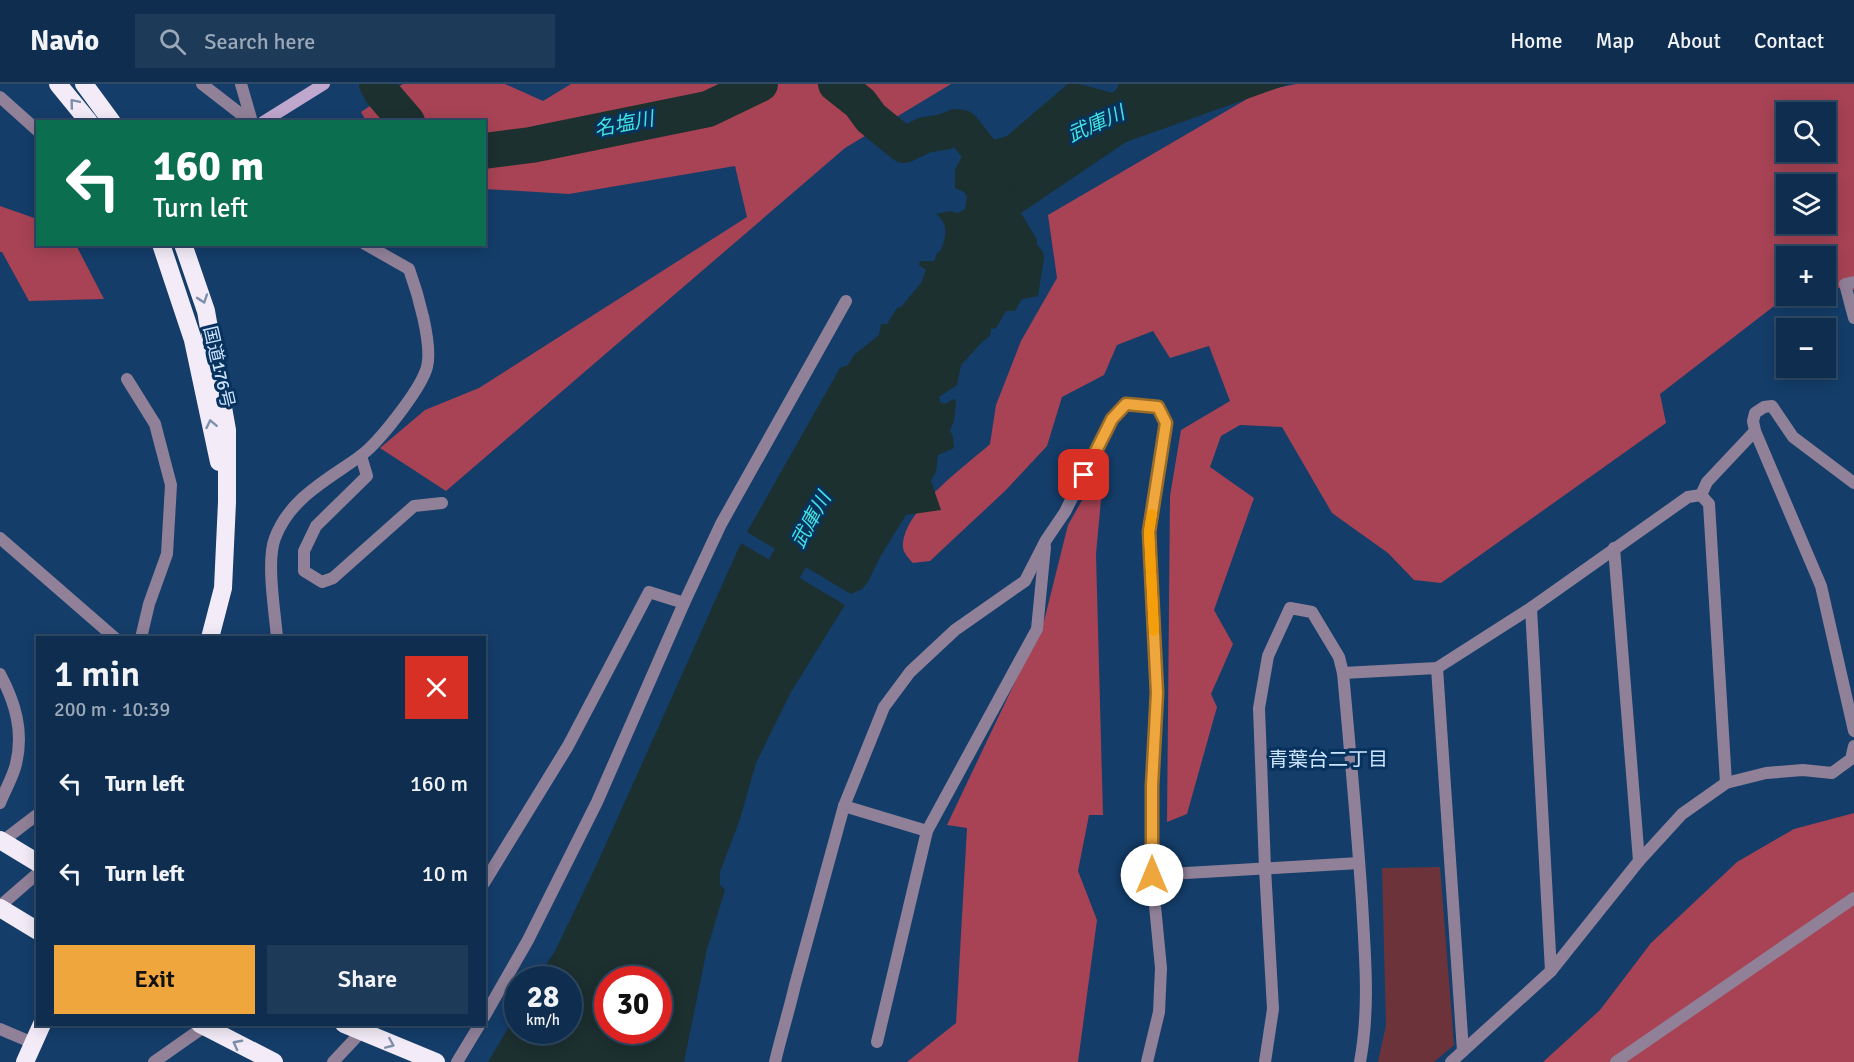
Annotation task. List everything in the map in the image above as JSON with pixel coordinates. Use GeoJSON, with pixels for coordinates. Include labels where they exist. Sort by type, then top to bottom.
{"type":"FeatureCollection","features":[{"type":"Feature","properties":{"kind":"highway"},"geometry":{"type":"LineString","coordinates":[[58,84],[87,120]]}},
{"type":"Feature","properties":{"kind":"highway"},"geometry":{"type":"LineString","coordinates":[[84,84],[111,120]]}},
{"type":"Feature","properties":{"kind":"highway","name":"国道176号"},"geometry":{"type":"LineString","coordinates":[[162,246],[193,340],[227,502]]}},
{"type":"Feature","properties":{"kind":"highway","name":"国道176号"},"geometry":{"type":"LineString","coordinates":[[184,246],[206,311],[226,430],[227,502],[223,588],[211,636]]}},
{"type":"Feature","properties":{"kind":"highway"},"geometry":{"type":"LineString","coordinates":[[0,842],[36,862]]}},
{"type":"Feature","properties":{"kind":"highway"},"geometry":{"type":"LineString","coordinates":[[0,907],[36,930]]}},
{"type":"Feature","properties":{"kind":"highway"},"geometry":{"type":"LineString","coordinates":[[25,1062],[41,1026]]}},
{"type":"Feature","properties":{"kind":"highway"},"geometry":{"type":"LineString","coordinates":[[204,1026],[274,1062]]}},
{"type":"Feature","properties":{"kind":"highway"},"geometry":{"type":"LineString","coordinates":[[349,1026],[436,1062]]}},
{"type":"Feature","properties":{"kind":"street"},"geometry":{"type":"LineString","coordinates":[[202,84],[248,120]]}},
{"type":"Feature","properties":{"kind":"street"},"geometry":{"type":"LineString","coordinates":[[241,84],[250,120]]}},
{"type":"Feature","properties":{"kind":"street"},"geometry":{"type":"LineString","coordinates":[[266,120],[324,84]]}},
{"type":"Feature","properties":{"kind":"street"},"geometry":{"type":"LineString","coordinates":[[0,97],[36,129]]}},
{"type":"Feature","properties":{"kind":"street"},"geometry":{"type":"LineString","coordinates":[[277,636],[272,567],[274,539],[286,518],[308,492],[361,456],[396,419],[427,367],[428,340],[415,284],[409,269],[369,246]]}},
{"type":"Feature","properties":{"kind":"street"},"geometry":{"type":"LineString","coordinates":[[1854,282],[1845,284],[1854,318]]}},
{"type":"Feature","properties":{"kind":"street"},"geometry":{"type":"LineString","coordinates":[[486,1014],[528,940],[597,802],[721,524],[846,301]]}},
{"type":"Feature","properties":{"kind":"street"},"geometry":{"type":"LineString","coordinates":[[127,379],[155,424],[171,485],[167,554],[149,604],[141,636]]}},
{"type":"Feature","properties":{"kind":"street"},"geometry":{"type":"LineString","coordinates":[[775,1062],[844,806],[884,707],[910,672],[955,630],[1025,580],[1046,540],[1065,512],[1112,419],[1126,404],[1158,407],[1166,423],[1149,532],[1157,693],[1152,786],[1152,875],[1161,968],[1159,1012],[1147,1062]]}},
{"type":"Feature","properties":{"kind":"street"},"geometry":{"type":"LineString","coordinates":[[1854,483],[1793,436],[1772,406],[1764,406],[1755,412],[1753,421],[1755,431],[1821,586],[1854,731]]}},
{"type":"Feature","properties":{"kind":"street"},"geometry":{"type":"LineString","coordinates":[[1701,495],[1707,482],[1755,431]]}},
{"type":"Feature","properties":{"kind":"street"},"geometry":{"type":"LineString","coordinates":[[361,456],[367,476],[316,526],[304,551],[304,572],[322,582],[333,578],[414,506],[442,503]]}},
{"type":"Feature","properties":{"kind":"street"},"geometry":{"type":"LineString","coordinates":[[1343,673],[1437,668],[1531,608],[1688,497],[1701,495]]}},
{"type":"Feature","properties":{"kind":"street"},"geometry":{"type":"LineString","coordinates":[[1701,495],[1709,504],[1726,783]]}},
{"type":"Feature","properties":{"kind":"street"},"geometry":{"type":"LineString","coordinates":[[0,538],[113,636]]}},
{"type":"Feature","properties":{"kind":"street"},"geometry":{"type":"LineString","coordinates":[[877,1042],[927,831],[1038,629],[1046,540]]}},
{"type":"Feature","properties":{"kind":"street"},"geometry":{"type":"LineString","coordinates":[[1614,548],[1638,861]]}},
{"type":"Feature","properties":{"kind":"street"},"geometry":{"type":"LineString","coordinates":[[486,880],[568,746],[649,592],[684,603]]}},
{"type":"Feature","properties":{"kind":"street"},"geometry":{"type":"LineString","coordinates":[[1265,1062],[1274,1009],[1258,708],[1268,656],[1290,608],[1312,612],[1339,657],[1343,673],[1367,991],[1360,1062]]}},
{"type":"Feature","properties":{"kind":"street"},"geometry":{"type":"LineString","coordinates":[[1531,608],[1551,971]]}},
{"type":"Feature","properties":{"kind":"street"},"geometry":{"type":"LineString","coordinates":[[1437,668],[1463,1051]]}},
{"type":"Feature","properties":{"kind":"street"},"geometry":{"type":"LineString","coordinates":[[0,674],[12,698],[19,727],[16,763],[0,803]]}},
{"type":"Feature","properties":{"kind":"street"},"geometry":{"type":"LineString","coordinates":[[1451,1062],[1551,971],[1638,861],[1682,814],[1726,783],[1766,773],[1803,770],[1832,773],[1851,759],[1854,746]]}},
{"type":"Feature","properties":{"kind":"street"},"geometry":{"type":"LineString","coordinates":[[844,806],[927,831]]}},
{"type":"Feature","properties":{"kind":"street"},"geometry":{"type":"LineString","coordinates":[[0,842],[36,815]]}},
{"type":"Feature","properties":{"kind":"street"},"geometry":{"type":"LineString","coordinates":[[1152,875],[1359,863]]}},
{"type":"Feature","properties":{"kind":"street"},"geometry":{"type":"LineString","coordinates":[[0,907],[36,875]]}},
{"type":"Feature","properties":{"kind":"street"},"geometry":{"type":"LineString","coordinates":[[1616,1062],[1854,898]]}},
{"type":"Feature","properties":{"kind":"street"},"geometry":{"type":"LineString","coordinates":[[154,1062],[205,1026]]}},
{"type":"Feature","properties":{"kind":"street"},"geometry":{"type":"LineString","coordinates":[[333,1062],[366,1026]]}},
{"type":"Feature","properties":{"kind":"street"},"geometry":{"type":"LineString","coordinates":[[457,1062],[479,1026]]}},
{"type":"Feature","properties":{"kind":"street"},"geometry":{"type":"LineString","coordinates":[[0,1029],[33,1043]]}},
{"type":"Feature","properties":{"kind":"shaded area"},"geometry":{"type":"Polygon","coordinates":[[[403,84],[505,84],[543,101],[571,84],[951,84],[845,148],[446,491],[380,448],[425,410],[479,388],[747,217],[735,166],[569,194],[486,189],[486,120],[365,120],[361,112],[403,84]]]}},
{"type":"Feature","properties":{"kind":"shaded area"},"geometry":{"type":"Polygon","coordinates":[[[1296,84],[1854,84],[1854,290],[1836,287],[1836,246],[1776,246],[1776,304],[1660,394],[1666,423],[1441,583],[1414,580],[1388,553],[1332,513],[1282,427],[1240,425],[1221,436],[1210,467],[1254,498],[1214,610],[1233,644],[1211,694],[1217,707],[1187,814],[1167,822],[1170,496],[1181,430],[1230,401],[1209,346],[1170,358],[1153,331],[1117,345],[1104,375],[1062,397],[1047,446],[1006,490],[930,561],[913,563],[903,548],[905,534],[923,505],[951,477],[990,444],[996,405],[1021,341],[1057,278],[1048,215],[1259,92],[1296,84]]]}},
{"type":"Feature","properties":{"kind":"shaded area"},"geometry":{"type":"Polygon","coordinates":[[[0,206],[36,219],[36,246],[77,246],[104,299],[29,301],[0,252],[0,206]]]}},
{"type":"Feature","properties":{"kind":"shaded area"},"geometry":{"type":"Polygon","coordinates":[[[1104,468],[1096,554],[1103,815],[1089,815],[1078,871],[1097,920],[1078,1062],[907,1062],[956,1023],[967,828],[947,825],[1044,621],[1068,525],[1098,472],[1104,468]]]}},
{"type":"Feature","properties":{"kind":"shaded area"},"geometry":{"type":"Polygon","coordinates":[[[1854,813],[1854,1062],[1543,1062],[1600,1010],[1651,943],[1737,862],[1794,829],[1854,813]]]}},
{"type":"Feature","properties":{"kind":"shaded area"},"geometry":{"type":"Polygon","coordinates":[[[1440,867],[1454,1045],[1434,1062],[1378,1062],[1386,1025],[1382,868],[1440,867]]]}},
{"type":"Feature","properties":{"kind":"water"},"geometry":{"type":"Polygon","coordinates":[[[1068,84],[1079,84],[1113,93],[1118,84],[1289,84],[1126,142],[1021,213],[1043,252],[1038,296],[1022,299],[1015,311],[1006,311],[996,328],[991,329],[990,336],[961,365],[957,385],[939,397],[940,402],[945,404],[954,399],[956,401],[954,421],[950,430],[954,448],[938,455],[936,471],[931,481],[941,510],[906,515],[880,557],[868,582],[862,589],[851,594],[747,532],[840,368],[848,365],[854,355],[879,335],[881,324],[887,324],[897,308],[901,307],[921,283],[926,270],[919,265],[920,261],[934,261],[937,253],[940,252],[945,227],[936,214],[950,211],[958,213],[965,209],[967,197],[964,192],[955,188],[955,170],[967,142],[976,137],[991,141],[1007,136],[1068,84]]]}},
{"type":"Feature","properties":{"kind":"water"},"geometry":{"type":"Polygon","coordinates":[[[741,543],[845,605],[791,692],[756,763],[740,819],[720,872],[720,885],[725,890],[707,949],[684,1062],[488,1062],[504,1035],[504,1044],[582,1044],[582,966],[545,966],[555,951],[597,864],[741,543]]]}},
{"type":"Feature","properties":{"kind":"waterway","name":"名塩川"},"geometry":{"type":"LineString","coordinates":[[377,84],[405,120]]}},
{"type":"Feature","properties":{"kind":"waterway","name":"名塩川"},"geometry":{"type":"LineString","coordinates":[[486,151],[531,145],[708,109],[760,84]]}},
{"type":"Feature","properties":{"kind":"waterway","name":"名塩川"},"geometry":{"type":"LineString","coordinates":[[836,84],[860,103],[871,118],[904,145],[925,135],[944,132],[956,127],[962,128],[1000,176]]}},
{"type":"Feature","properties":{"kind":"waterway","name":"武庫川"},"geometry":{"type":"LineString","coordinates":[[765,614],[782,573],[814,516]]}},
{"type":"Feature","properties":{"kind":"slow traffic"},"geometry":{"type":"LineString","coordinates":[[1152,514],[1149,532],[1154,631]]}},
{"type":"Feature","properties":{"kind":"district","name":"青葉台二丁目"},"geometry":{"type":"Point","coordinates":[1328,759]}},
{"type":"Feature","properties":{"kind":"route"},"geometry":{"type":"LineString","coordinates":[[1084,475],[1112,419],[1126,404],[1158,407],[1166,423],[1149,532],[1157,693],[1152,786],[1152,875]]}}]}
